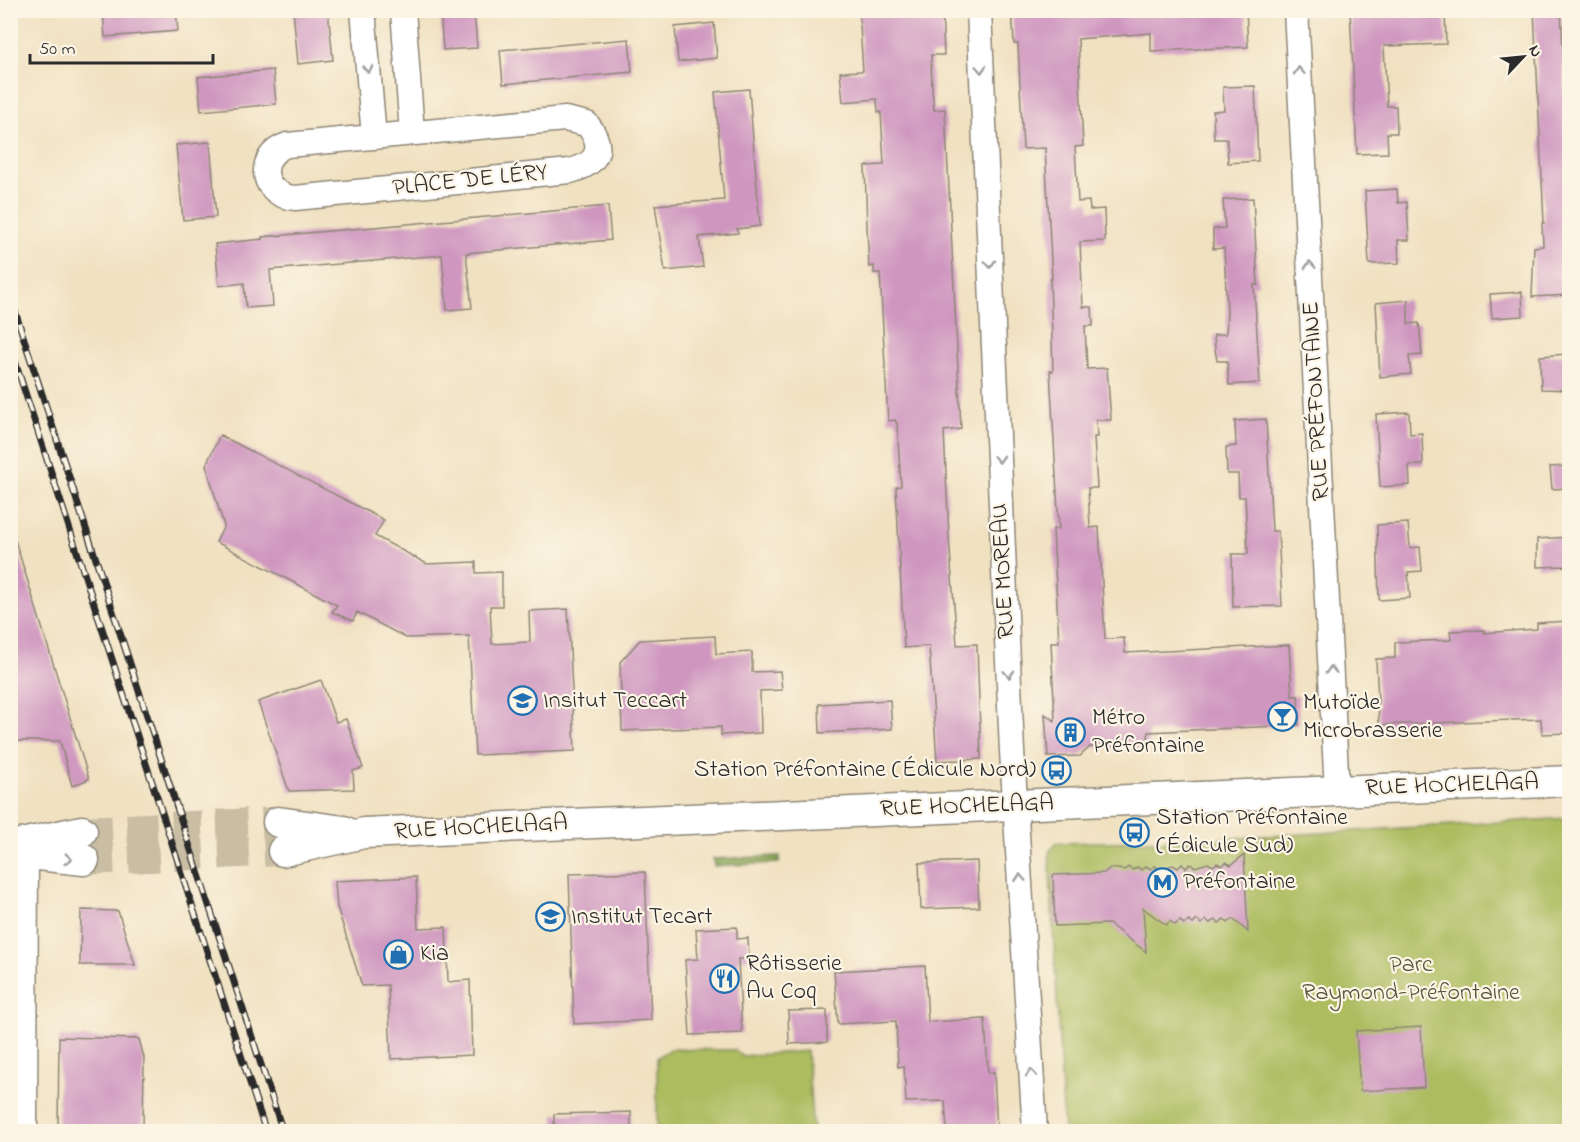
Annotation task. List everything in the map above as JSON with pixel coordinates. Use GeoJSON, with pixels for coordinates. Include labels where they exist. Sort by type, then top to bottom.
{"type":"FeatureCollection","features":[{"type":"Feature","properties":{"kind":"street"},"geometry":{"type":"LineString","coordinates":[[363,10],[374,137]]}},
{"type":"Feature","properties":{"kind":"street"},"geometry":{"type":"LineString","coordinates":[[403,10],[412,133]]}},
{"type":"Feature","properties":{"kind":"street","name":"RUE MOREAU"},"geometry":{"type":"LineString","coordinates":[[979,10],[1016,806],[1035,1131]]}},
{"type":"Feature","properties":{"kind":"street","name":"RUE PRÉFONTAINE"},"geometry":{"type":"LineString","coordinates":[[1296,10],[1337,791]]}},
{"type":"Feature","properties":{"kind":"street","name":"PLACE DE LÉRY"},"geometry":{"type":"LineString","coordinates":[[577,120],[587,124],[594,132],[597,153],[592,162],[570,171],[295,198],[275,193],[269,184],[267,163],[272,153],[279,148],[412,133],[577,120]]}},
{"type":"Feature","properties":{"kind":"street","name":"RUE HOCHELAGA"},"geometry":{"type":"LineString","coordinates":[[281,837],[1569,781]]}},
{"type":"Feature","properties":{"kind":"street"},"geometry":{"type":"LineString","coordinates":[[25,1131],[18,849],[83,846]]}},
{"type":"Feature","properties":{"kind":"green space","name":"Parc Raymond-Préfontaine"},"geometry":{"type":"Polygon","coordinates":[[[1569,818],[1569,1131],[1064,1131],[1049,852],[1056,843],[1203,840],[1569,818]]]}},
{"type":"Feature","properties":{"kind":"green space"},"geometry":{"type":"Polygon","coordinates":[[[780,856],[779,863],[714,866],[713,859],[780,856]]]}},
{"type":"Feature","properties":{"kind":"green space"},"geometry":{"type":"Polygon","coordinates":[[[670,1049],[734,1050],[743,1056],[807,1051],[813,1131],[657,1131],[657,1058],[670,1049]]]}},
{"type":"Feature","properties":{"kind":"building"},"geometry":{"type":"Polygon","coordinates":[[[103,10],[176,10],[178,31],[105,37],[103,10]]]}},
{"type":"Feature","properties":{"kind":"building"},"geometry":{"type":"Polygon","coordinates":[[[293,10],[328,10],[333,60],[298,64],[293,10]]]}},
{"type":"Feature","properties":{"kind":"building"},"geometry":{"type":"Polygon","coordinates":[[[440,10],[474,10],[477,48],[443,50],[440,10]]]}},
{"type":"Feature","properties":{"kind":"building"},"geometry":{"type":"Polygon","coordinates":[[[859,10],[942,10],[944,55],[931,55],[932,90],[934,110],[945,109],[961,429],[944,431],[949,537],[957,645],[977,644],[981,759],[937,761],[929,646],[904,648],[896,487],[901,486],[897,424],[895,420],[888,421],[880,273],[874,273],[874,266],[869,267],[867,227],[865,166],[884,165],[881,112],[878,112],[877,99],[843,102],[840,72],[863,71],[859,10]]]}},
{"type":"Feature","properties":{"kind":"building"},"geometry":{"type":"Polygon","coordinates":[[[1012,10],[1246,10],[1248,47],[1151,51],[1151,33],[1078,39],[1083,146],[1075,147],[1078,202],[1089,201],[1090,210],[1104,209],[1105,241],[1080,242],[1083,307],[1092,307],[1093,326],[1085,326],[1087,369],[1107,368],[1111,420],[1096,420],[1097,437],[1094,437],[1097,488],[1088,488],[1090,528],[1099,527],[1105,639],[1124,638],[1125,653],[1289,645],[1292,696],[1298,696],[1299,725],[1148,732],[1149,748],[1090,747],[1080,756],[1048,757],[1045,714],[1055,721],[1051,642],[1059,642],[1053,529],[1059,529],[1050,371],[1053,371],[1050,279],[1052,279],[1045,148],[1023,149],[1018,44],[1014,44],[1012,10]]]}},
{"type":"Feature","properties":{"kind":"building"},"geometry":{"type":"Polygon","coordinates":[[[1350,10],[1445,10],[1446,44],[1384,46],[1387,106],[1396,106],[1397,133],[1387,133],[1388,153],[1357,154],[1350,10]]]}},
{"type":"Feature","properties":{"kind":"building"},"geometry":{"type":"Polygon","coordinates":[[[1534,10],[1561,10],[1569,171],[1569,295],[1532,297],[1534,247],[1543,246],[1542,223],[1544,223],[1534,10]]]}},
{"type":"Feature","properties":{"kind":"building"},"geometry":{"type":"Polygon","coordinates":[[[714,23],[717,58],[678,62],[675,27],[714,23]]]}},
{"type":"Feature","properties":{"kind":"building"},"geometry":{"type":"Polygon","coordinates":[[[629,39],[632,72],[503,84],[500,50],[629,39]]]}},
{"type":"Feature","properties":{"kind":"building"},"geometry":{"type":"Polygon","coordinates":[[[273,70],[276,104],[201,111],[198,77],[273,70]]]}},
{"type":"Feature","properties":{"kind":"building"},"geometry":{"type":"Polygon","coordinates":[[[1255,86],[1258,161],[1228,163],[1227,139],[1214,139],[1213,111],[1224,110],[1223,87],[1255,86]]]}},
{"type":"Feature","properties":{"kind":"building"},"geometry":{"type":"Polygon","coordinates":[[[749,89],[760,226],[737,229],[738,233],[699,237],[703,267],[665,271],[655,205],[724,200],[715,92],[749,89]]]}},
{"type":"Feature","properties":{"kind":"building"},"geometry":{"type":"Polygon","coordinates":[[[210,142],[216,217],[183,220],[176,145],[210,142]]]}},
{"type":"Feature","properties":{"kind":"building"},"geometry":{"type":"Polygon","coordinates":[[[1397,189],[1398,203],[1407,202],[1409,240],[1398,240],[1399,263],[1369,264],[1365,191],[1397,189]]]}},
{"type":"Feature","properties":{"kind":"building"},"geometry":{"type":"Polygon","coordinates":[[[1253,198],[1258,285],[1254,285],[1260,383],[1229,385],[1227,361],[1217,361],[1215,349],[1214,335],[1226,334],[1227,312],[1224,248],[1213,249],[1213,229],[1225,228],[1223,200],[1253,198]]]}},
{"type":"Feature","properties":{"kind":"building"},"geometry":{"type":"Polygon","coordinates":[[[608,206],[611,240],[466,253],[472,308],[447,310],[442,255],[270,270],[273,306],[246,308],[244,283],[219,286],[215,244],[263,239],[262,237],[608,206]]]}},
{"type":"Feature","properties":{"kind":"building"},"geometry":{"type":"Polygon","coordinates":[[[1522,292],[1523,316],[1492,318],[1490,294],[1522,292]]]}},
{"type":"Feature","properties":{"kind":"building"},"geometry":{"type":"Polygon","coordinates":[[[1408,300],[1408,324],[1419,323],[1422,355],[1409,356],[1411,374],[1380,377],[1376,303],[1408,300]]]}},
{"type":"Feature","properties":{"kind":"building"},"geometry":{"type":"Polygon","coordinates":[[[1569,354],[1569,390],[1541,389],[1540,356],[1569,354]]]}},
{"type":"Feature","properties":{"kind":"building"},"geometry":{"type":"Polygon","coordinates":[[[1409,412],[1410,434],[1422,433],[1423,465],[1409,465],[1410,485],[1380,487],[1376,414],[1409,412]]]}},
{"type":"Feature","properties":{"kind":"building"},"geometry":{"type":"Polygon","coordinates":[[[1266,419],[1272,531],[1278,531],[1282,606],[1233,607],[1232,554],[1248,554],[1245,497],[1239,497],[1238,474],[1227,474],[1226,447],[1236,446],[1235,421],[1266,419]]]}},
{"type":"Feature","properties":{"kind":"building"},"geometry":{"type":"Polygon","coordinates":[[[220,435],[384,520],[375,536],[427,564],[476,562],[476,573],[502,572],[502,606],[490,606],[492,644],[530,642],[529,611],[568,609],[575,751],[475,755],[469,636],[406,638],[357,612],[353,621],[332,612],[337,605],[216,542],[224,526],[206,465],[220,435]]]}},
{"type":"Feature","properties":{"kind":"building"},"geometry":{"type":"Polygon","coordinates":[[[1569,466],[1569,488],[1552,489],[1550,467],[1569,466]]]}},
{"type":"Feature","properties":{"kind":"building"},"geometry":{"type":"Polygon","coordinates":[[[1408,523],[1410,548],[1420,547],[1422,571],[1408,572],[1410,598],[1379,600],[1377,525],[1408,523]]]}},
{"type":"Feature","properties":{"kind":"building"},"geometry":{"type":"Polygon","coordinates":[[[1569,537],[1569,566],[1537,567],[1537,539],[1569,537]]]}},
{"type":"Feature","properties":{"kind":"building"},"geometry":{"type":"Polygon","coordinates":[[[15,540],[89,779],[72,786],[60,741],[10,741],[10,541],[15,540]]]}},
{"type":"Feature","properties":{"kind":"building"},"geometry":{"type":"Polygon","coordinates":[[[1569,621],[1569,733],[1542,734],[1541,719],[1379,725],[1376,659],[1395,658],[1395,642],[1451,640],[1450,631],[1484,630],[1484,633],[1537,629],[1537,623],[1569,621]]]}},
{"type":"Feature","properties":{"kind":"building"},"geometry":{"type":"Polygon","coordinates":[[[715,636],[716,654],[752,652],[752,672],[780,671],[782,690],[760,691],[761,733],[721,735],[721,727],[622,731],[620,662],[640,640],[715,636]]]}},
{"type":"Feature","properties":{"kind":"building"},"geometry":{"type":"Polygon","coordinates":[[[321,680],[336,722],[346,719],[363,768],[353,771],[354,789],[289,791],[258,702],[321,680]]]}},
{"type":"Feature","properties":{"kind":"building"},"geometry":{"type":"Polygon","coordinates":[[[890,700],[892,729],[820,733],[819,704],[890,700]]]}},
{"type":"Feature","properties":{"kind":"building"},"geometry":{"type":"Polygon","coordinates":[[[1244,855],[1248,932],[1233,919],[1228,923],[1224,919],[1219,923],[1215,920],[1210,923],[1206,920],[1201,924],[1197,920],[1193,924],[1189,921],[1184,924],[1180,921],[1175,925],[1170,921],[1166,925],[1143,908],[1146,952],[1109,924],[1055,926],[1053,875],[1104,873],[1110,868],[1124,870],[1129,867],[1133,870],[1137,867],[1142,870],[1146,866],[1151,869],[1155,866],[1160,869],[1173,865],[1178,868],[1182,864],[1186,868],[1190,864],[1195,867],[1208,863],[1213,866],[1217,863],[1222,866],[1226,862],[1231,865],[1244,855]]]}},
{"type":"Feature","properties":{"kind":"building"},"geometry":{"type":"Polygon","coordinates":[[[977,861],[979,907],[921,909],[919,863],[977,861]]]}},
{"type":"Feature","properties":{"kind":"building"},"geometry":{"type":"Polygon","coordinates":[[[645,872],[651,1020],[574,1024],[569,874],[645,872]]]}},
{"type":"Feature","properties":{"kind":"building","name":"Kia"},"geometry":{"type":"Polygon","coordinates":[[[416,877],[418,928],[446,927],[448,982],[470,980],[472,1055],[391,1059],[388,985],[362,986],[337,907],[335,881],[416,877]]]}},
{"type":"Feature","properties":{"kind":"building"},"geometry":{"type":"Polygon","coordinates":[[[81,910],[118,911],[135,965],[80,965],[81,910]]]}},
{"type":"Feature","properties":{"kind":"building"},"geometry":{"type":"Polygon","coordinates":[[[737,927],[737,939],[748,938],[749,959],[738,959],[742,1033],[690,1035],[685,960],[698,959],[696,929],[737,927]]]}},
{"type":"Feature","properties":{"kind":"building"},"geometry":{"type":"Polygon","coordinates":[[[925,966],[928,1022],[985,1019],[988,1073],[994,1072],[997,1131],[947,1131],[945,1101],[906,1102],[904,1066],[898,1067],[896,1021],[838,1024],[834,971],[925,966]]]}},
{"type":"Feature","properties":{"kind":"building"},"geometry":{"type":"Polygon","coordinates":[[[827,1010],[827,1042],[789,1044],[788,1011],[827,1010]]]}},
{"type":"Feature","properties":{"kind":"building"},"geometry":{"type":"Polygon","coordinates":[[[1421,1027],[1424,1087],[1360,1091],[1356,1031],[1421,1027]]]}},
{"type":"Feature","properties":{"kind":"building"},"geometry":{"type":"Polygon","coordinates":[[[59,1037],[139,1039],[144,1058],[143,1131],[58,1131],[59,1037]]]}},
{"type":"Feature","properties":{"kind":"building"},"geometry":{"type":"Polygon","coordinates":[[[631,1112],[631,1131],[554,1131],[554,1114],[631,1112]]]}},
{"type":"Feature","properties":{"kind":"tunnel"},"geometry":{"type":"LineString","coordinates":[[82,831],[278,822]]}},
{"type":"Feature","properties":{"kind":"tunnel"},"geometry":{"type":"LineString","coordinates":[[84,860],[283,851]]}},
{"type":"Feature","properties":{"kind":"railway"},"geometry":{"type":"LineString","coordinates":[[10,296],[283,1132]]}},
{"type":"Feature","properties":{"kind":"railway"},"geometry":{"type":"LineString","coordinates":[[10,346],[266,1132]]}},
{"type":"Feature","properties":{"kind":"place","name":"Insitut Teccart"},"geometry":{"type":"Point","coordinates":[522,701]}},
{"type":"Feature","properties":{"kind":"place","name":"Mutoïde Microbrasserie"},"geometry":{"type":"Point","coordinates":[1282,717]}},
{"type":"Feature","properties":{"kind":"place","name":"Métro Préfontaine"},"geometry":{"type":"Point","coordinates":[1071,732]}},
{"type":"Feature","properties":{"kind":"place","name":"Station Préfontaine (Édicule Nord)"},"geometry":{"type":"Point","coordinates":[1057,770]}},
{"type":"Feature","properties":{"kind":"place","name":"Station Préfontaine (Édicule Sud)"},"geometry":{"type":"Point","coordinates":[1135,832]}},
{"type":"Feature","properties":{"kind":"place","name":"Préfontaine"},"geometry":{"type":"Point","coordinates":[1162,882]}},
{"type":"Feature","properties":{"kind":"place","name":"Institut Tecart"},"geometry":{"type":"Point","coordinates":[550,917]}},
{"type":"Feature","properties":{"kind":"place","name":"Kia"},"geometry":{"type":"Point","coordinates":[399,954]}},
{"type":"Feature","properties":{"kind":"place","name":"Rôtisserie Au Coq"},"geometry":{"type":"Point","coordinates":[725,978]}}]}
